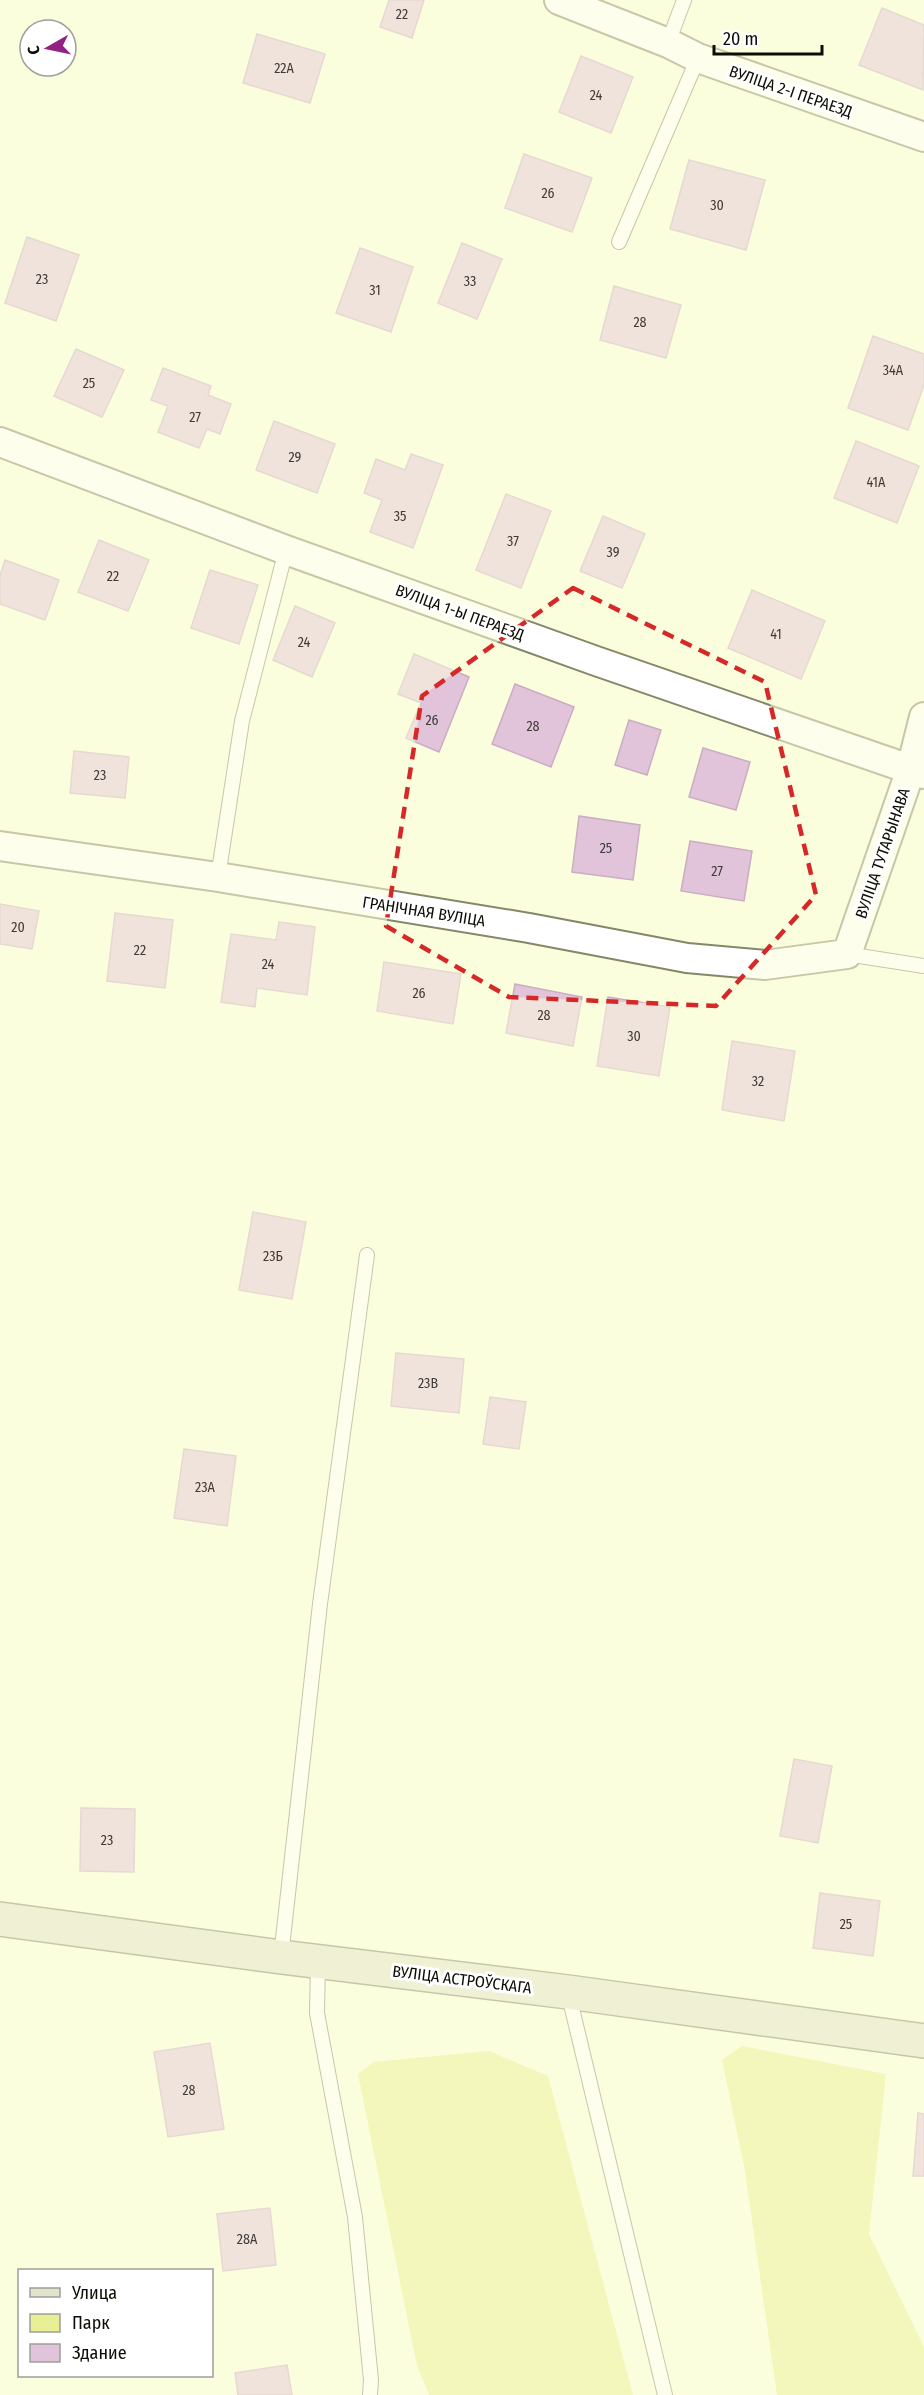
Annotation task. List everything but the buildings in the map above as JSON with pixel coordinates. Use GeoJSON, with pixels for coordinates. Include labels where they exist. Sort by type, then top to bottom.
{"type":"FeatureCollection","features":[{"type":"Feature","properties":{"kind":"main road","name":"ВУЛІЦА АСТРОЎСКАГА"},"geometry":{"type":"LineString","coordinates":[[0,1919],[280,1958],[567,1992],[924,2042]]}},
{"type":"Feature","properties":{"kind":"street","name":"ВУЛІЦА 2-І ПЕРАЕЗД"},"geometry":{"type":"LineString","coordinates":[[560,0],[668,43],[698,58],[924,137]]}},
{"type":"Feature","properties":{"kind":"street","name":"ВУЛІЦА 1-Ы ПЕРАЕЗД"},"geometry":{"type":"LineString","coordinates":[[0,442],[286,550],[596,661],[918,772]]}},
{"type":"Feature","properties":{"kind":"street","name":"ВУЛІЦА ТУТАРЫНАВА"},"geometry":{"type":"LineString","coordinates":[[847,954],[918,772],[924,717]]}},
{"type":"Feature","properties":{"kind":"street","name":"ГРАНІЧНАЯ ВУЛІЦА"},"geometry":{"type":"LineString","coordinates":[[0,846],[218,877],[529,928],[687,958],[765,965],[847,954]]}},
{"type":"Feature","properties":{"kind":"lane"},"geometry":{"type":"LineString","coordinates":[[668,43],[684,0]]}},
{"type":"Feature","properties":{"kind":"lane"},"geometry":{"type":"LineString","coordinates":[[620,242],[698,58]]}},
{"type":"Feature","properties":{"kind":"lane"},"geometry":{"type":"LineString","coordinates":[[218,877],[243,721],[286,550]]}},
{"type":"Feature","properties":{"kind":"lane"},"geometry":{"type":"LineString","coordinates":[[847,954],[924,966]]}},
{"type":"Feature","properties":{"kind":"lane"},"geometry":{"type":"LineString","coordinates":[[280,1958],[320,1604],[367,1255]]}},
{"type":"Feature","properties":{"kind":"lane"},"geometry":{"type":"LineString","coordinates":[[318,1961],[317,2013],[355,2217],[371,2380],[370,2395]]}},
{"type":"Feature","properties":{"kind":"lane"},"geometry":{"type":"LineString","coordinates":[[567,1992],[665,2395]]}},
{"type":"Feature","properties":{"kind":"highlighted area"},"geometry":{"type":"Polygon","coordinates":[[[573,588],[765,682],[816,895],[716,1006],[509,997],[386,926],[422,696],[573,588]]]}},
{"type":"Feature","properties":{"kind":"green space"},"geometry":{"type":"Polygon","coordinates":[[[742,2046],[886,2074],[869,2234],[924,2347],[924,2395],[777,2395],[745,2171],[722,2060],[742,2046]]]}},
{"type":"Feature","properties":{"kind":"green space"},"geometry":{"type":"Polygon","coordinates":[[[489,2051],[548,2076],[633,2395],[429,2395],[417,2366],[358,2074],[374,2062],[489,2051]]]}}]}
